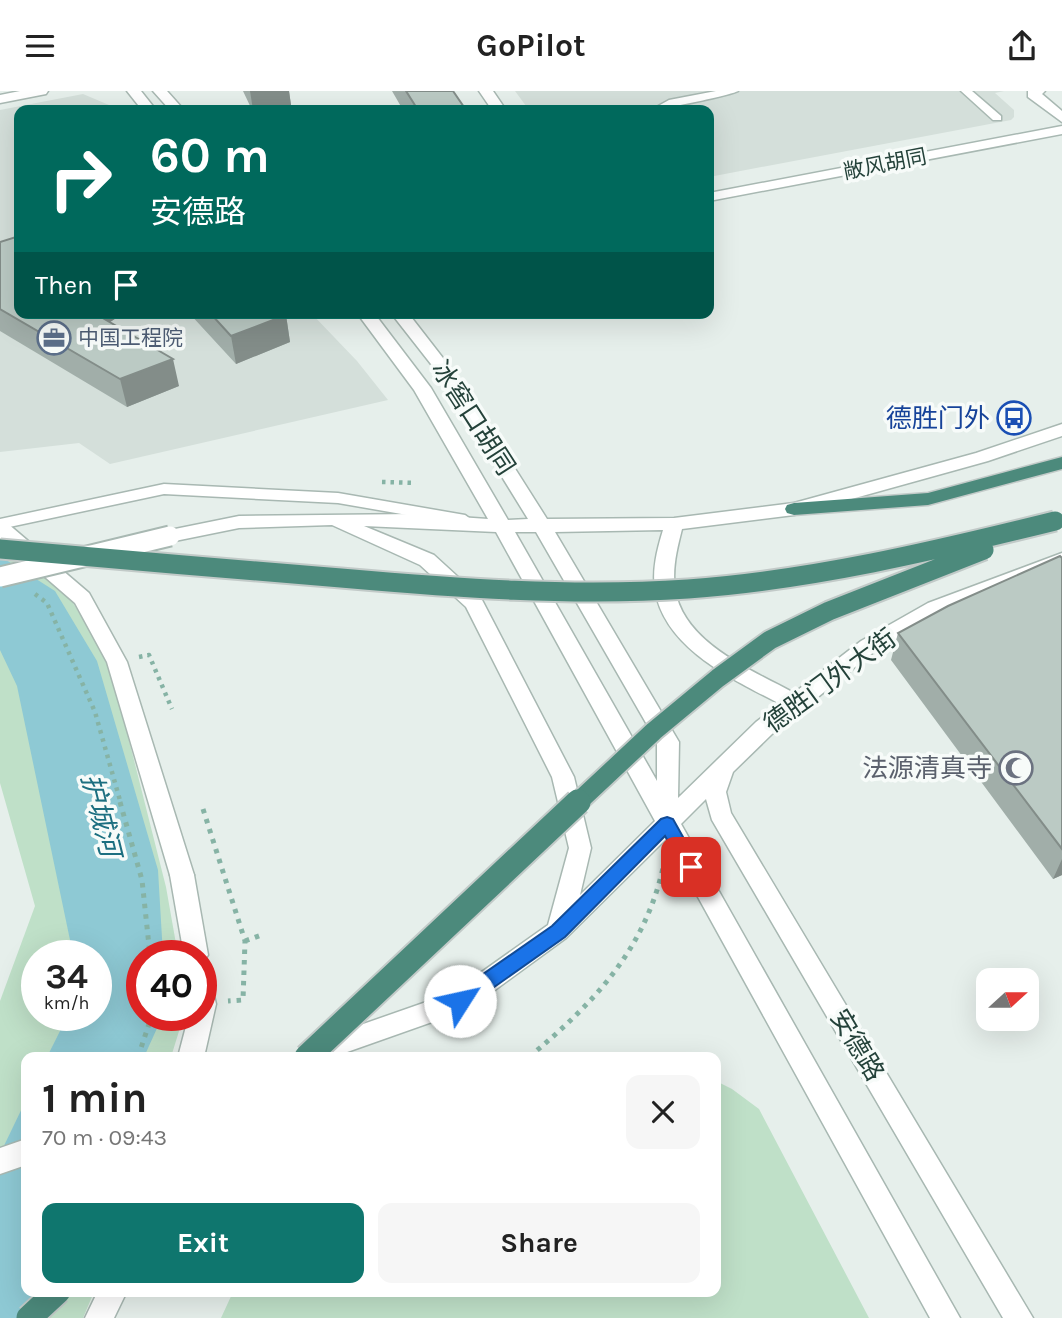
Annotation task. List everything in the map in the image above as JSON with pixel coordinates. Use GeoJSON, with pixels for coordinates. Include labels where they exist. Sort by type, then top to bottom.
{"type":"FeatureCollection","features":[{"type":"Feature","properties":{"kind":"highway"},"geometry":{"type":"LineString","coordinates":[[794,509],[928,499],[1062,463]]}},
{"type":"Feature","properties":{"kind":"highway"},"geometry":{"type":"LineString","coordinates":[[0,549],[436,587],[562,593],[686,589],[793,579],[902,558],[1058,520]]}},
{"type":"Feature","properties":{"kind":"highway"},"geometry":{"type":"LineString","coordinates":[[312,1052],[654,731],[718,678],[770,640],[829,611],[1058,520]]}},
{"type":"Feature","properties":{"kind":"highway"},"geometry":{"type":"LineString","coordinates":[[29,1318],[52,1297]]}},
{"type":"Feature","properties":{"kind":"street"},"geometry":{"type":"LineString","coordinates":[[0,99],[41,91]]}},
{"type":"Feature","properties":{"kind":"street"},"geometry":{"type":"LineString","coordinates":[[134,91],[145,105]]}},
{"type":"Feature","properties":{"kind":"street"},"geometry":{"type":"LineString","coordinates":[[160,91],[173,105]]}},
{"type":"Feature","properties":{"kind":"street"},"geometry":{"type":"LineString","coordinates":[[1038,91],[1034,94],[1062,118]]}},
{"type":"Feature","properties":{"kind":"street","name":"敞风胡同"},"geometry":{"type":"LineString","coordinates":[[714,196],[1062,130]]}},
{"type":"Feature","properties":{"kind":"street","name":"冰窖口胡同"},"geometry":{"type":"LineString","coordinates":[[370,319],[422,388],[502,526],[667,824]]}},
{"type":"Feature","properties":{"kind":"street","name":"冰窖口胡同"},"geometry":{"type":"LineString","coordinates":[[404,319],[445,371],[542,526],[668,743],[667,824]]}},
{"type":"Feature","properties":{"kind":"street"},"geometry":{"type":"LineString","coordinates":[[0,577],[170,535],[239,523],[331,519],[415,520],[502,526],[674,524],[794,509],[982,457],[1062,430]]}},
{"type":"Feature","properties":{"kind":"street"},"geometry":{"type":"LineString","coordinates":[[331,519],[427,560],[474,603],[563,778],[580,848],[558,931]]}},
{"type":"Feature","properties":{"kind":"street"},"geometry":{"type":"LineString","coordinates":[[5,524],[82,598],[117,662],[182,876],[193,940]]}},
{"type":"Feature","properties":{"kind":"street"},"geometry":{"type":"LineString","coordinates":[[674,524],[664,548],[661,580],[669,604],[688,637],[715,658],[794,702]]}},
{"type":"Feature","properties":{"kind":"street","name":"德胜门外大街"},"geometry":{"type":"LineString","coordinates":[[314,1052],[460,1001],[558,931],[723,767],[794,702],[868,646],[935,608],[1062,560]]}},
{"type":"Feature","properties":{"kind":"street","name":"安德路"},"geometry":{"type":"LineString","coordinates":[[723,767],[715,792],[720,814],[1019,1318]]}},
{"type":"Feature","properties":{"kind":"street"},"geometry":{"type":"LineString","coordinates":[[667,824],[946,1318]]}},
{"type":"Feature","properties":{"kind":"street"},"geometry":{"type":"LineString","coordinates":[[192,1052],[196,1031]]}},
{"type":"Feature","properties":{"kind":"street"},"geometry":{"type":"LineString","coordinates":[[0,1161],[21,1154]]}},
{"type":"Feature","properties":{"kind":"street"},"geometry":{"type":"LineString","coordinates":[[99,1318],[110,1297]]}},
{"type":"Feature","properties":{"kind":"lane"},"geometry":{"type":"LineString","coordinates":[[663,91],[673,102]]}},
{"type":"Feature","properties":{"kind":"lane"},"geometry":{"type":"LineString","coordinates":[[667,105],[733,91]]}},
{"type":"Feature","properties":{"kind":"lane"},"geometry":{"type":"LineString","coordinates":[[966,91],[997,118]]}},
{"type":"Feature","properties":{"kind":"lane"},"geometry":{"type":"LineString","coordinates":[[5,524],[164,489],[338,498],[502,526]]}},
{"type":"Feature","properties":{"kind":"path"},"geometry":{"type":"LineString","coordinates":[[28,590],[47,603],[95,712],[142,880],[148,940]]}},
{"type":"Feature","properties":{"kind":"path"},"geometry":{"type":"LineString","coordinates":[[117,662],[149,655],[172,709]]}},
{"type":"Feature","properties":{"kind":"path"},"geometry":{"type":"LineString","coordinates":[[203,809],[246,941],[243,1000],[217,997]]}},
{"type":"Feature","properties":{"kind":"path"},"geometry":{"type":"LineString","coordinates":[[535,1052],[600,990],[634,943],[658,895],[667,824]]}},
{"type":"Feature","properties":{"kind":"path"},"geometry":{"type":"LineString","coordinates":[[246,941],[264,935]]}},
{"type":"Feature","properties":{"kind":"path"},"geometry":{"type":"LineString","coordinates":[[140,1052],[147,1031]]}},
{"type":"Feature","properties":{"kind":"shaded area"},"geometry":{"type":"Polygon","coordinates":[[[515,91],[1004,91],[995,93],[1014,110],[1014,117],[1011,120],[714,176],[714,105],[525,105],[515,91]]]}},
{"type":"Feature","properties":{"kind":"shaded area"},"geometry":{"type":"Polygon","coordinates":[[[83,94],[109,105],[26,105],[83,94]]]}},
{"type":"Feature","properties":{"kind":"shaded area"},"geometry":{"type":"Polygon","coordinates":[[[14,107],[14,319],[317,319],[357,361],[388,400],[110,464],[79,443],[0,452],[0,110],[14,107]]]}},
{"type":"Feature","properties":{"kind":"green space"},"geometry":{"type":"Polygon","coordinates":[[[0,543],[54,582],[70,598],[109,661],[166,887],[175,940],[126,940],[126,1031],[179,1031],[173,1052],[21,1052],[21,1297],[92,1297],[83,1318],[0,1318],[0,1001],[21,944],[21,1031],[112,1031],[112,940],[22,940],[35,906],[0,783],[0,543]]]}},
{"type":"Feature","properties":{"kind":"green space"},"geometry":{"type":"Polygon","coordinates":[[[721,1084],[759,1109],[869,1318],[221,1318],[231,1297],[721,1297],[721,1084]]]}},
{"type":"Feature","properties":{"kind":"water","name":"护城河"},"geometry":{"type":"Polygon","coordinates":[[[0,556],[55,591],[97,661],[158,870],[162,940],[126,940],[126,1031],[156,1031],[146,1052],[50,1052],[60,1031],[112,1031],[112,940],[70,940],[17,686],[0,650],[0,556]]]}},
{"type":"Feature","properties":{"kind":"water"},"geometry":{"type":"Polygon","coordinates":[[[21,1110],[21,1297],[37,1297],[28,1318],[0,1318],[0,1154],[21,1110]]]}},
{"type":"Feature","properties":{"kind":"building"},"geometry":{"type":"Polygon","coordinates":[[[406,91],[453,91],[463,105],[415,105],[406,91]]]}},
{"type":"Feature","properties":{"kind":"building"},"geometry":{"type":"Polygon","coordinates":[[[14,238],[14,317],[0,309],[0,242],[14,238]]]}},
{"type":"Feature","properties":{"kind":"building"},"geometry":{"type":"Polygon","coordinates":[[[17,319],[104,319],[173,359],[120,379],[17,319]]]}},
{"type":"Feature","properties":{"kind":"building"},"geometry":{"type":"Polygon","coordinates":[[[215,319],[276,319],[231,336],[215,319]]]}},
{"type":"Feature","properties":{"kind":"building","name":"法源清真寺"},"geometry":{"type":"Polygon","coordinates":[[[1060,556],[1062,849],[898,633],[948,606],[1060,556]]]}},
{"type":"Feature","properties":{"kind":"place","name":"中国工程院"},"geometry":{"type":"Point","coordinates":[54,338]}},
{"type":"Feature","properties":{"kind":"place","name":"德胜门外"},"geometry":{"type":"Point","coordinates":[1014,418]}},
{"type":"Feature","properties":{"kind":"place","name":"法源清真寺"},"geometry":{"type":"Point","coordinates":[1016,768]}},
{"type":"Feature","properties":{"kind":"route"},"geometry":{"type":"LineString","coordinates":[[460,1001],[558,931],[667,824],[691,867]]}}]}
